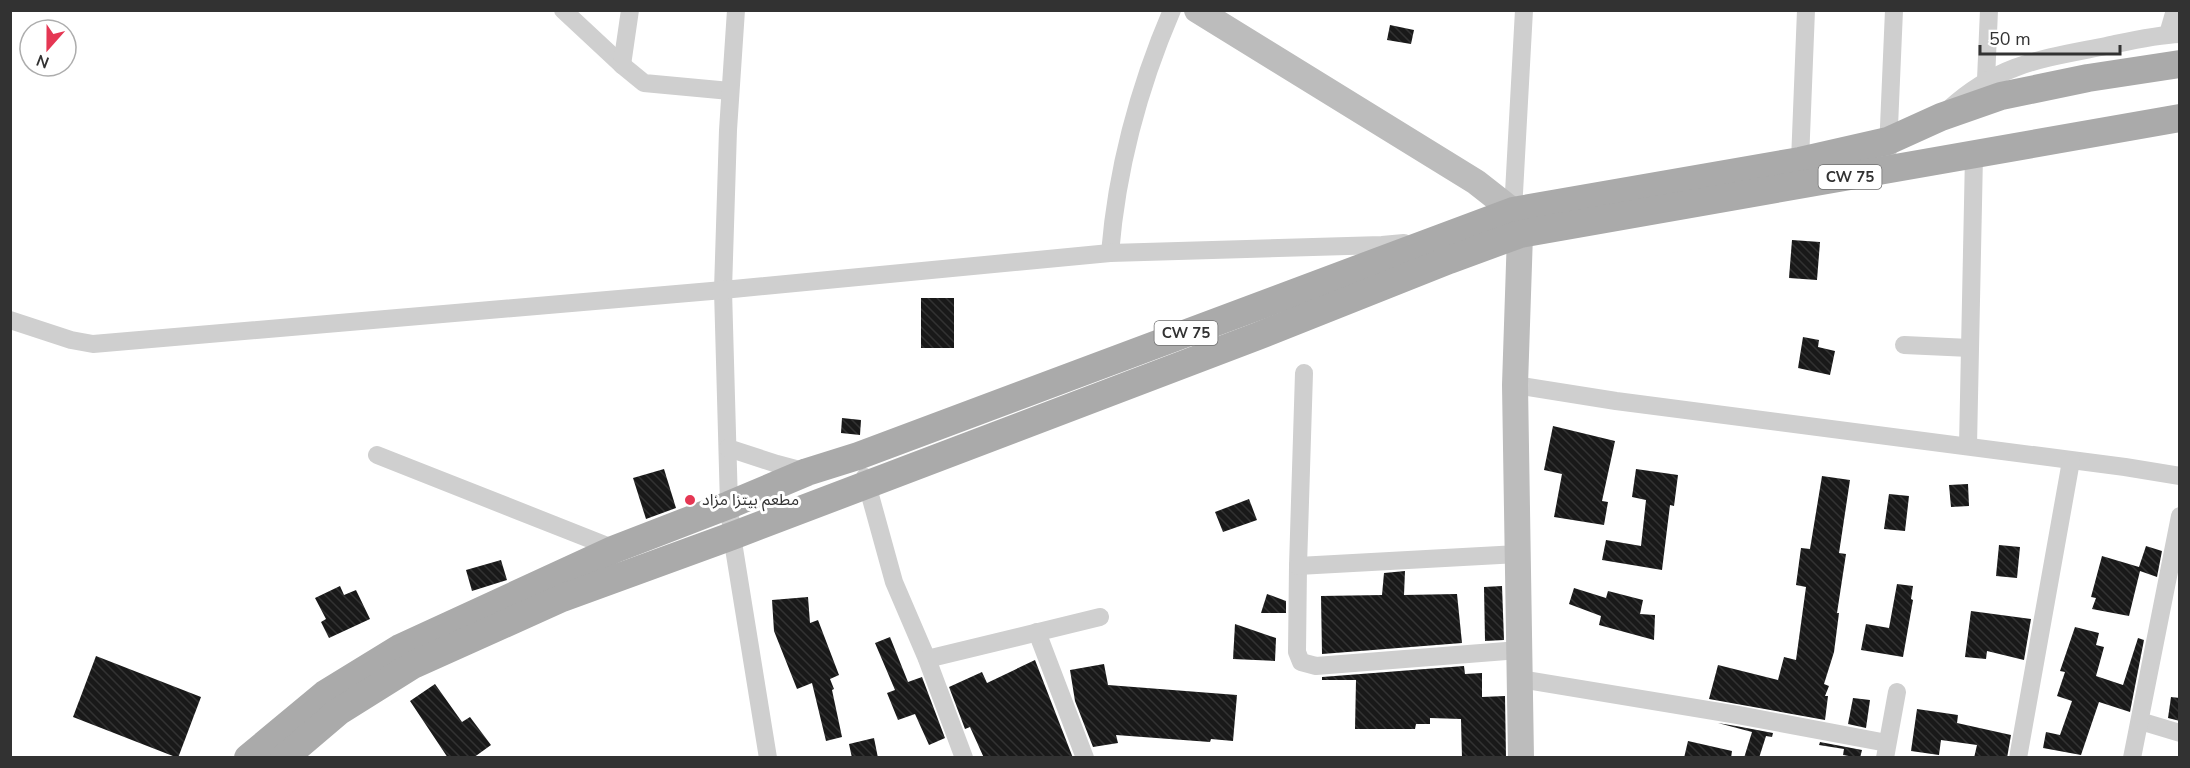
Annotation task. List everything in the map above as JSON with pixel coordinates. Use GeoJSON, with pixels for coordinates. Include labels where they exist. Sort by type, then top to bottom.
{"type":"FeatureCollection","features":[{"type":"Feature","properties":{"kind":"main road","name":"CW 75"},"geometry":{"type":"LineString","coordinates":[[248,758],[325,694],[400,648],[615,549],[807,472],[858,456],[1250,309],[1445,249],[1517,222],[1888,141],[1941,117],[2001,96],[2088,78],[2180,64]]}},
{"type":"Feature","properties":{"kind":"main road","name":"CW 75"},"geometry":{"type":"LineString","coordinates":[[1517,222],[1887,171],[2180,118]]}},
{"type":"Feature","properties":{"kind":"main road","name":"CW 75"},"geometry":{"type":"LineString","coordinates":[[284,758],[338,712],[414,665],[562,598],[732,536],[1258,336],[1445,249]]}},
{"type":"Feature","properties":{"kind":"main road"},"geometry":{"type":"LineString","coordinates":[[1250,309],[1258,336]]}},
{"type":"Feature","properties":{"kind":"street"},"geometry":{"type":"LineString","coordinates":[[563,10],[644,83],[730,91]]}},
{"type":"Feature","properties":{"kind":"street"},"geometry":{"type":"LineString","coordinates":[[622,65],[630,10]]}},
{"type":"Feature","properties":{"kind":"street"},"geometry":{"type":"LineString","coordinates":[[736,10],[730,91],[723,290],[729,505],[768,758]]}},
{"type":"Feature","properties":{"kind":"street"},"geometry":{"type":"LineString","coordinates":[[1110,253],[1113,208],[1129,133],[1153,55],[1172,10]]}},
{"type":"Feature","properties":{"kind":"street"},"geometry":{"type":"LineString","coordinates":[[1197,10],[1476,182],[1517,222]]}},
{"type":"Feature","properties":{"kind":"street"},"geometry":{"type":"LineString","coordinates":[[1521,758],[1515,385],[1517,222],[1524,10]]}},
{"type":"Feature","properties":{"kind":"street"},"geometry":{"type":"LineString","coordinates":[[1800,161],[1806,10]]}},
{"type":"Feature","properties":{"kind":"street"},"geometry":{"type":"LineString","coordinates":[[1887,171],[1894,10]]}},
{"type":"Feature","properties":{"kind":"street"},"geometry":{"type":"LineString","coordinates":[[1986,80],[1989,10]]}},
{"type":"Feature","properties":{"kind":"street"},"geometry":{"type":"LineString","coordinates":[[1941,117],[1965,94],[1986,80],[2036,59],[2174,34],[2175,10]]}},
{"type":"Feature","properties":{"kind":"street"},"geometry":{"type":"LineString","coordinates":[[1968,446],[1974,155]]}},
{"type":"Feature","properties":{"kind":"street"},"geometry":{"type":"LineString","coordinates":[[10,320],[60,337],[93,344],[723,290],[1110,253],[1382,245],[1445,249]]}},
{"type":"Feature","properties":{"kind":"street"},"geometry":{"type":"LineString","coordinates":[[1904,345],[1970,348]]}},
{"type":"Feature","properties":{"kind":"street"},"geometry":{"type":"LineString","coordinates":[[1304,373],[1297,652],[1301,662],[1308,665],[1327,665],[1519,650]]}},
{"type":"Feature","properties":{"kind":"street"},"geometry":{"type":"LineString","coordinates":[[1515,385],[1616,401],[2180,476]]}},
{"type":"Feature","properties":{"kind":"street"},"geometry":{"type":"LineString","coordinates":[[728,448],[807,472]]}},
{"type":"Feature","properties":{"kind":"street"},"geometry":{"type":"LineString","coordinates":[[377,455],[615,549]]}},
{"type":"Feature","properties":{"kind":"street"},"geometry":{"type":"LineString","coordinates":[[858,456],[894,582],[927,659],[964,758]]}},
{"type":"Feature","properties":{"kind":"street"},"geometry":{"type":"LineString","coordinates":[[2018,758],[2072,461]]}},
{"type":"Feature","properties":{"kind":"street"},"geometry":{"type":"LineString","coordinates":[[2132,758],[2172,601],[2180,516]]}},
{"type":"Feature","properties":{"kind":"street"},"geometry":{"type":"LineString","coordinates":[[1298,566],[1518,554]]}},
{"type":"Feature","properties":{"kind":"street"},"geometry":{"type":"LineString","coordinates":[[927,659],[1100,616]]}},
{"type":"Feature","properties":{"kind":"street"},"geometry":{"type":"LineString","coordinates":[[1037,632],[1084,758]]}},
{"type":"Feature","properties":{"kind":"street"},"geometry":{"type":"LineString","coordinates":[[1520,679],[1727,713],[1886,750],[1897,692]]}},
{"type":"Feature","properties":{"kind":"street"},"geometry":{"type":"LineString","coordinates":[[2140,721],[2180,733]]}},
{"type":"Feature","properties":{"kind":"building"},"geometry":{"type":"Polygon","coordinates":[[[1390,25],[1414,30],[1411,44],[1387,40],[1390,25]]]}},
{"type":"Feature","properties":{"kind":"building"},"geometry":{"type":"Polygon","coordinates":[[[1792,240],[1820,242],[1817,280],[1789,278],[1792,240]]]}},
{"type":"Feature","properties":{"kind":"building"},"geometry":{"type":"Polygon","coordinates":[[[921,298],[954,298],[954,348],[921,348],[921,298]]]}},
{"type":"Feature","properties":{"kind":"building"},"geometry":{"type":"Polygon","coordinates":[[[1803,337],[1819,340],[1818,347],[1835,351],[1830,375],[1798,368],[1803,337]]]}},
{"type":"Feature","properties":{"kind":"building"},"geometry":{"type":"Polygon","coordinates":[[[842,418],[861,420],[860,435],[841,433],[842,418]]]}},
{"type":"Feature","properties":{"kind":"building"},"geometry":{"type":"Polygon","coordinates":[[[1553,426],[1615,441],[1602,501],[1608,502],[1604,525],[1554,517],[1562,474],[1544,470],[1553,426]]]}},
{"type":"Feature","properties":{"kind":"building"},"geometry":{"type":"Polygon","coordinates":[[[664,469],[676,508],[646,519],[633,478],[664,469]]]}},
{"type":"Feature","properties":{"kind":"building"},"geometry":{"type":"Polygon","coordinates":[[[1636,469],[1678,475],[1674,506],[1670,505],[1662,570],[1602,560],[1606,540],[1641,546],[1646,500],[1632,497],[1636,469]]]}},
{"type":"Feature","properties":{"kind":"building"},"geometry":{"type":"Polygon","coordinates":[[[1822,476],[1850,480],[1839,553],[1846,554],[1837,613],[1839,613],[1834,652],[1824,684],[1829,686],[1825,696],[1828,696],[1825,720],[1709,699],[1718,665],[1778,680],[1784,657],[1796,660],[1806,587],[1796,585],[1801,548],[1810,549],[1822,476]]]}},
{"type":"Feature","properties":{"kind":"building"},"geometry":{"type":"Polygon","coordinates":[[[1968,484],[1969,506],[1951,507],[1949,485],[1968,484]]]}},
{"type":"Feature","properties":{"kind":"building"},"geometry":{"type":"Polygon","coordinates":[[[1889,494],[1909,496],[1905,531],[1884,529],[1889,494]]]}},
{"type":"Feature","properties":{"kind":"building"},"geometry":{"type":"Polygon","coordinates":[[[1249,499],[1257,520],[1223,532],[1215,512],[1249,499]]]}},
{"type":"Feature","properties":{"kind":"building"},"geometry":{"type":"Polygon","coordinates":[[[1999,545],[2020,547],[2017,578],[1996,576],[1999,545]]]}},
{"type":"Feature","properties":{"kind":"building"},"geometry":{"type":"Polygon","coordinates":[[[2146,546],[2162,551],[2157,577],[2140,571],[2129,616],[2092,609],[2096,598],[2091,597],[2102,556],[2139,567],[2146,546]]]}},
{"type":"Feature","properties":{"kind":"building"},"geometry":{"type":"Polygon","coordinates":[[[501,560],[507,580],[472,591],[466,570],[501,560]]]}},
{"type":"Feature","properties":{"kind":"building"},"geometry":{"type":"Polygon","coordinates":[[[1405,571],[1404,595],[1457,594],[1462,643],[1322,654],[1321,596],[1382,595],[1384,573],[1405,571]]]}},
{"type":"Feature","properties":{"kind":"building"},"geometry":{"type":"Polygon","coordinates":[[[1897,584],[1913,586],[1911,599],[1913,600],[1903,657],[1861,650],[1866,624],[1889,628],[1897,584]]]}},
{"type":"Feature","properties":{"kind":"building"},"geometry":{"type":"Polygon","coordinates":[[[340,586],[344,595],[356,590],[370,619],[329,638],[321,622],[326,619],[315,598],[340,586]]]}},
{"type":"Feature","properties":{"kind":"building"},"geometry":{"type":"Polygon","coordinates":[[[1502,586],[1504,640],[1485,641],[1484,587],[1502,586]]]}},
{"type":"Feature","properties":{"kind":"building"},"geometry":{"type":"Polygon","coordinates":[[[1574,588],[1606,598],[1608,591],[1643,600],[1640,614],[1655,615],[1654,640],[1599,625],[1601,616],[1569,604],[1574,588]]]}},
{"type":"Feature","properties":{"kind":"building"},"geometry":{"type":"Polygon","coordinates":[[[1267,594],[1286,601],[1286,613],[1261,613],[1267,594]]]}},
{"type":"Feature","properties":{"kind":"building"},"geometry":{"type":"Polygon","coordinates":[[[808,597],[810,623],[818,620],[839,675],[830,679],[834,689],[832,690],[842,737],[826,741],[812,683],[797,689],[774,631],[772,600],[808,597]]]}},
{"type":"Feature","properties":{"kind":"building"},"geometry":{"type":"Polygon","coordinates":[[[1971,611],[2031,619],[2024,660],[1987,651],[1986,659],[1965,657],[1971,611]]]}},
{"type":"Feature","properties":{"kind":"building"},"geometry":{"type":"Polygon","coordinates":[[[1235,624],[1276,638],[1275,661],[1233,659],[1235,624]]]}},
{"type":"Feature","properties":{"kind":"building"},"geometry":{"type":"Polygon","coordinates":[[[2075,627],[2099,633],[2096,645],[2104,647],[2096,676],[2123,685],[2138,638],[2144,640],[2130,712],[2099,702],[2081,755],[2043,748],[2046,732],[2060,735],[2072,701],[2057,696],[2065,672],[2060,671],[2075,627]]]}},
{"type":"Feature","properties":{"kind":"building"},"geometry":{"type":"Polygon","coordinates":[[[890,637],[908,682],[922,677],[945,738],[929,745],[915,714],[898,720],[887,693],[895,690],[875,643],[890,637]]]}},
{"type":"Feature","properties":{"kind":"building"},"geometry":{"type":"Polygon","coordinates":[[[96,656],[201,697],[178,758],[73,717],[96,656]]]}},
{"type":"Feature","properties":{"kind":"building"},"geometry":{"type":"Polygon","coordinates":[[[1035,660],[1073,758],[984,758],[970,727],[965,729],[949,687],[982,672],[987,683],[1035,660]]]}},
{"type":"Feature","properties":{"kind":"building"},"geometry":{"type":"Polygon","coordinates":[[[1104,664],[1108,685],[1237,695],[1233,741],[1211,739],[1210,742],[1116,735],[1118,743],[1093,747],[1075,701],[1070,670],[1104,664]]]}},
{"type":"Feature","properties":{"kind":"building"},"geometry":{"type":"Polygon","coordinates":[[[1464,666],[1465,674],[1482,673],[1482,697],[1505,696],[1506,758],[1462,758],[1461,719],[1430,718],[1430,724],[1416,724],[1415,729],[1355,729],[1356,680],[1322,680],[1322,677],[1464,666]]]}},
{"type":"Feature","properties":{"kind":"building"},"geometry":{"type":"Polygon","coordinates":[[[435,684],[462,722],[470,717],[491,745],[473,758],[448,758],[410,701],[435,684]]]}},
{"type":"Feature","properties":{"kind":"building"},"geometry":{"type":"Polygon","coordinates":[[[2171,697],[2180,698],[2180,721],[2168,718],[2171,697]]]}},
{"type":"Feature","properties":{"kind":"building"},"geometry":{"type":"Polygon","coordinates":[[[1853,698],[1870,700],[1866,728],[1848,724],[1853,698]]]}},
{"type":"Feature","properties":{"kind":"building"},"geometry":{"type":"Polygon","coordinates":[[[1917,709],[1958,715],[1957,723],[2011,735],[2007,758],[1974,758],[1977,745],[1941,740],[1939,755],[1911,751],[1917,709]]]}},
{"type":"Feature","properties":{"kind":"building"},"geometry":{"type":"Polygon","coordinates":[[[1718,723],[1773,733],[1772,737],[1766,736],[1759,758],[1744,758],[1752,732],[1718,723]]]}},
{"type":"Feature","properties":{"kind":"building"},"geometry":{"type":"Polygon","coordinates":[[[874,738],[878,758],[852,758],[849,744],[874,738]]]}},
{"type":"Feature","properties":{"kind":"building"},"geometry":{"type":"Polygon","coordinates":[[[1688,741],[1732,751],[1731,758],[1684,758],[1688,741]]]}},
{"type":"Feature","properties":{"kind":"building"},"geometry":{"type":"Polygon","coordinates":[[[1820,742],[1862,750],[1860,758],[1843,755],[1844,749],[1819,745],[1820,742]]]}},
{"type":"Feature","properties":{"kind":"place","name":"مطعم بيتزا مزاد"},"geometry":{"type":"Point","coordinates":[690,500]}}]}
